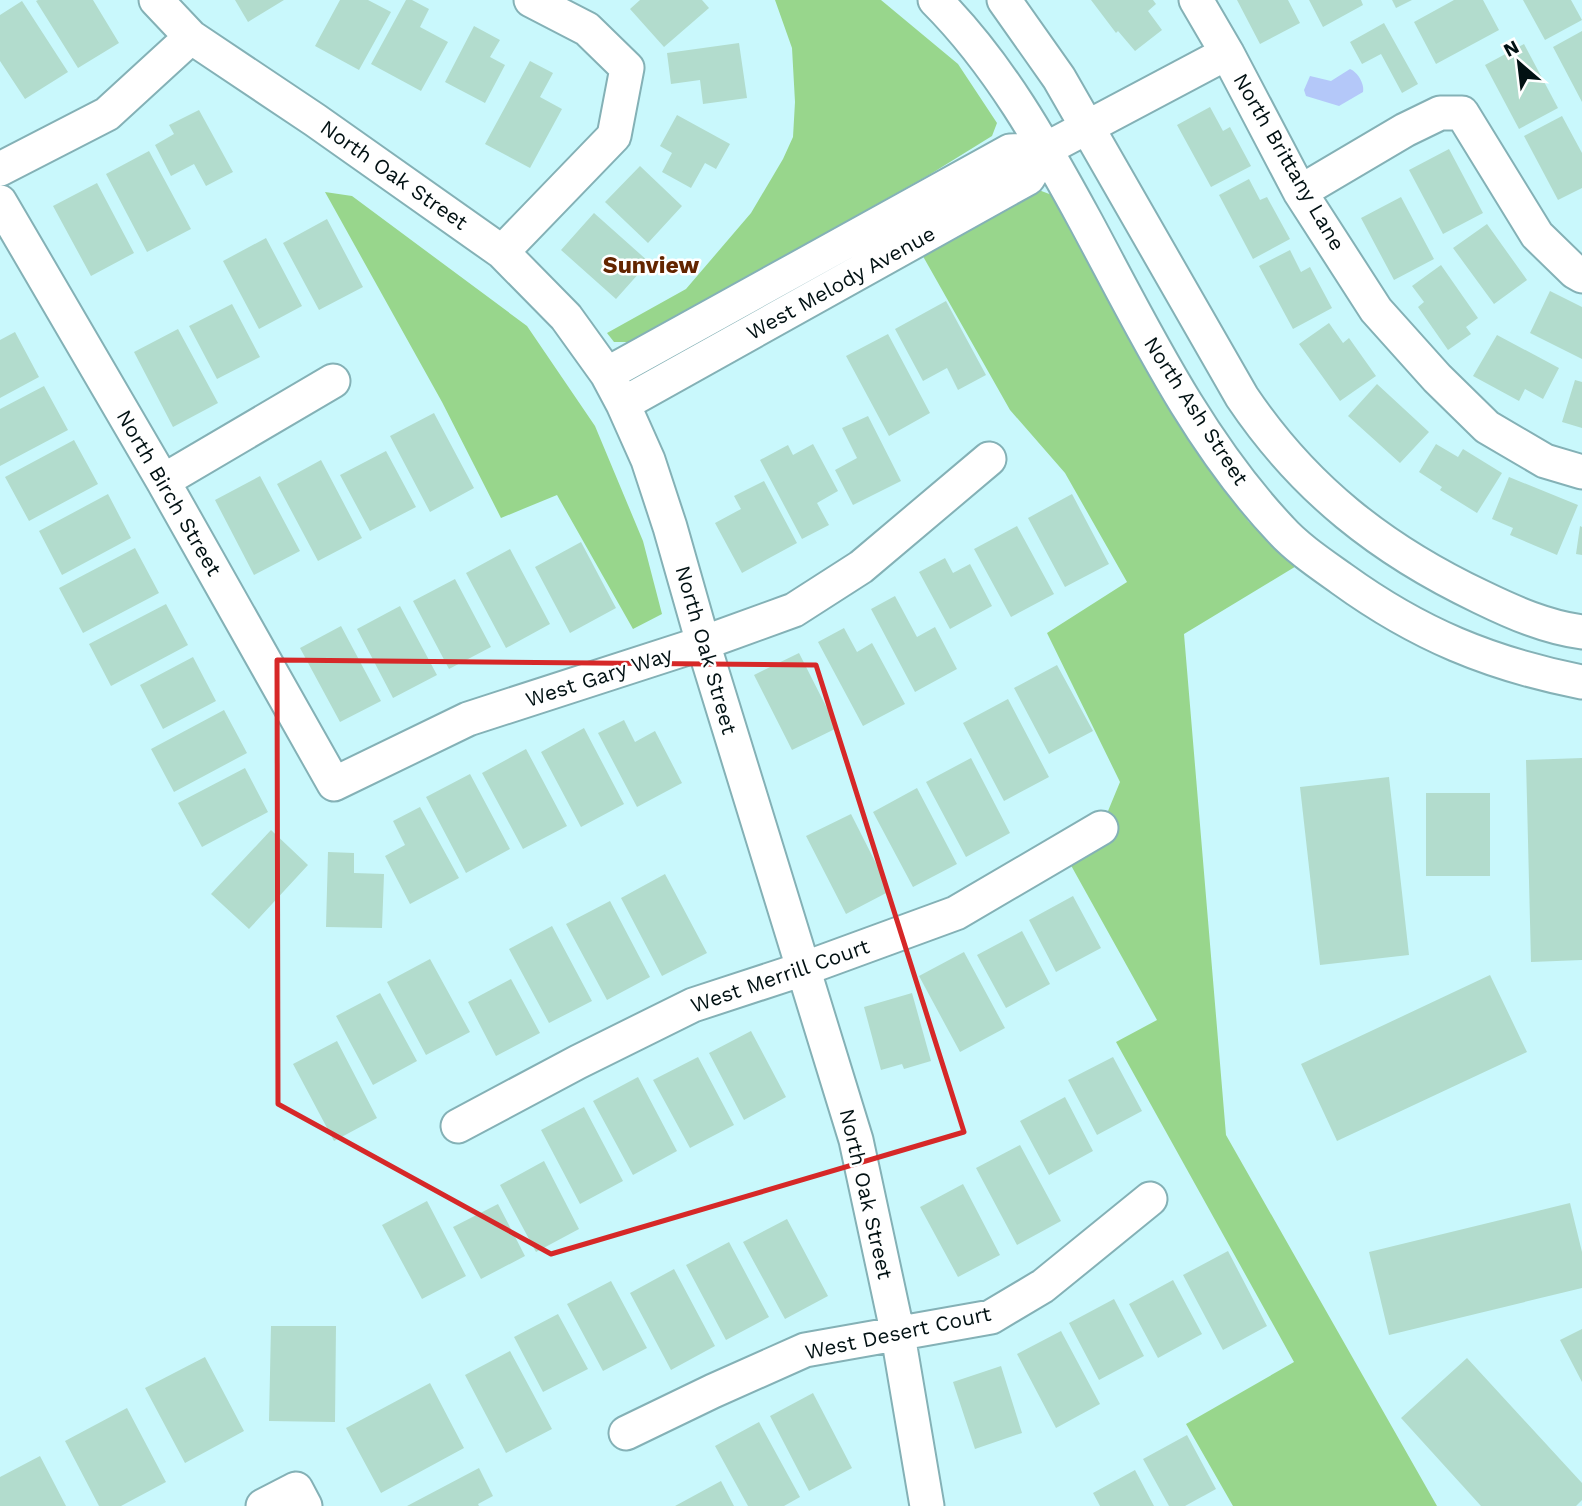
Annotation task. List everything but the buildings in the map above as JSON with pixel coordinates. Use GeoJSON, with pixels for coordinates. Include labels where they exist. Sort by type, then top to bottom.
{"type":"FeatureCollection","features":[{"type":"Feature","properties":{"kind":"street","name":"North Oak Street"},"geometry":{"type":"LineString","coordinates":[[156,0],[191,37],[316,120],[502,251],[566,317],[607,374],[623,404],[648,460],[670,527],[703,643],[856,1140],[898,1335],[927,1506]]}},
{"type":"Feature","properties":{"kind":"street"},"geometry":{"type":"LineString","coordinates":[[502,251],[614,136],[627,68],[587,29],[531,0]]}},
{"type":"Feature","properties":{"kind":"street","name":"North Ash Street"},"geometry":{"type":"LineString","coordinates":[[935,0],[960,25],[991,66],[1046,149],[1181,395],[1243,486],[1281,531],[1377,605],[1424,631],[1516,667],[1582,682]]}},
{"type":"Feature","properties":{"kind":"street"},"geometry":{"type":"LineString","coordinates":[[1004,0],[1040,50],[1087,127],[1242,397],[1268,435],[1302,473],[1375,537],[1418,565],[1528,620],[1582,632]]}},
{"type":"Feature","properties":{"kind":"street","name":"North Brittany Lane"},"geometry":{"type":"LineString","coordinates":[[1196,0],[1227,52],[1300,192],[1376,310],[1437,378],[1487,428],[1545,461],[1582,472]]}},
{"type":"Feature","properties":{"kind":"street"},"geometry":{"type":"LineString","coordinates":[[0,169],[107,114],[191,37]]}},
{"type":"Feature","properties":{"kind":"street","name":"West Melody Avenue"},"geometry":{"type":"LineString","coordinates":[[607,374],[1010,151],[1046,149],[1227,52]]}},
{"type":"Feature","properties":{"kind":"street"},"geometry":{"type":"LineString","coordinates":[[1300,192],[1405,130],[1440,113],[1462,113],[1537,235],[1582,276]]}},
{"type":"Feature","properties":{"kind":"street","name":"West Melody Avenue"},"geometry":{"type":"LineString","coordinates":[[623,404],[1028,178],[1046,149]]}},
{"type":"Feature","properties":{"kind":"street","name":"North Birch Street"},"geometry":{"type":"LineString","coordinates":[[0,202],[163,481],[334,784]]}},
{"type":"Feature","properties":{"kind":"street"},"geometry":{"type":"LineString","coordinates":[[163,481],[333,381]]}},
{"type":"Feature","properties":{"kind":"street","name":"West Gary Way"},"geometry":{"type":"LineString","coordinates":[[334,784],[468,719],[703,643],[794,610],[860,567],[989,459]]}},
{"type":"Feature","properties":{"kind":"street","name":"West Merrill Court"},"geometry":{"type":"LineString","coordinates":[[458,1126],[693,1005],[803,969],[956,913],[1101,828]]}},
{"type":"Feature","properties":{"kind":"street","name":"West Desert Court"},"geometry":{"type":"LineString","coordinates":[[626,1433],[805,1350],[991,1317],[1043,1286],[1150,1199]]}},
{"type":"Feature","properties":{"kind":"street"},"geometry":{"type":"LineString","coordinates":[[263,1506],[300,1498]]}},
{"type":"Feature","properties":{"kind":"highlighted area"},"geometry":{"type":"Polygon","coordinates":[[[277,660],[816,665],[964,1132],[551,1254],[278,1104],[277,660]]]}},
{"type":"Feature","properties":{"kind":"green space"},"geometry":{"type":"Polygon","coordinates":[[[775,0],[881,0],[958,64],[997,123],[992,136],[929,175],[631,342],[614,342],[607,333],[686,289],[751,213],[783,159],[793,137],[795,102],[792,48],[775,0]]]}},
{"type":"Feature","properties":{"kind":"green space"},"geometry":{"type":"Polygon","coordinates":[[[1036,189],[1052,195],[1158,392],[1208,468],[1249,522],[1298,565],[1184,634],[1226,1135],[1437,1506],[1233,1506],[1186,1424],[1294,1362],[1116,1042],[1157,1020],[1063,851],[1101,828],[1120,782],[1047,633],[1127,582],[1065,473],[1010,410],[920,251],[1036,189]]]}},
{"type":"Feature","properties":{"kind":"green space"},"geometry":{"type":"Polygon","coordinates":[[[325,192],[352,196],[527,326],[595,426],[643,541],[662,614],[633,629],[557,495],[501,518],[442,402],[325,192]]]}},
{"type":"Feature","properties":{"kind":"water"},"geometry":{"type":"Polygon","coordinates":[[[1350,69],[1360,79],[1363,92],[1339,106],[1306,96],[1304,90],[1310,76],[1331,81],[1350,69]]]}},
{"type":"Feature","properties":{"kind":"district","name":"Sunview"},"geometry":{"type":"Point","coordinates":[651,265]}}]}
